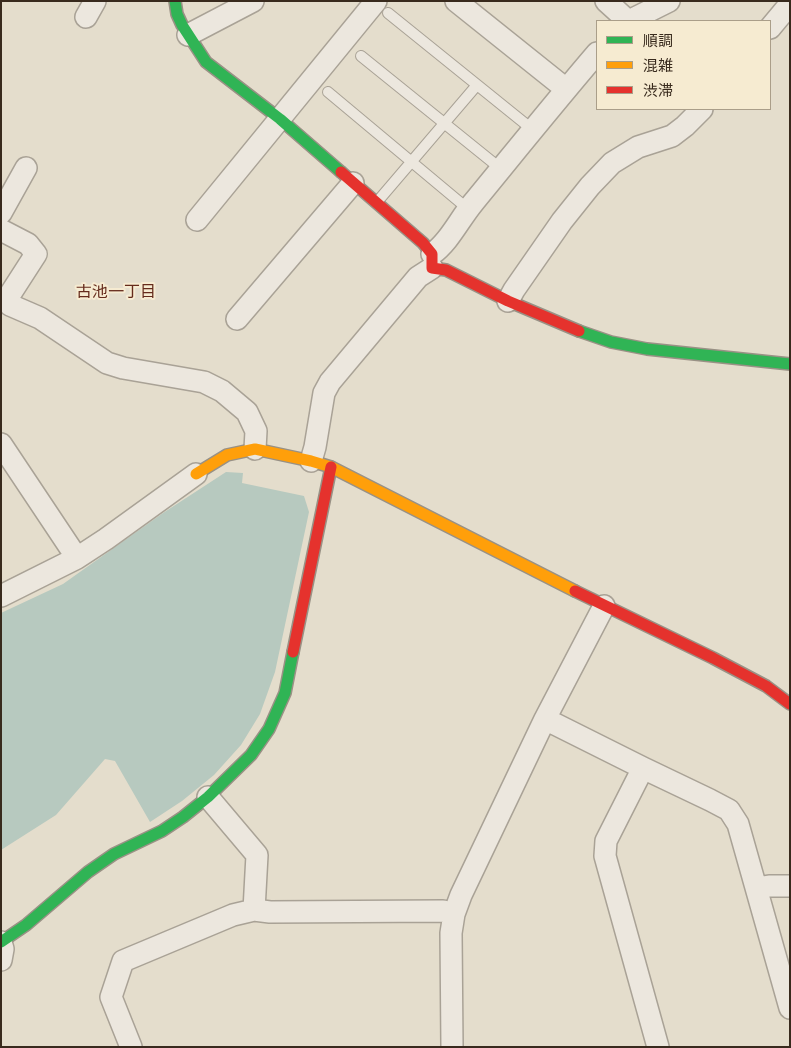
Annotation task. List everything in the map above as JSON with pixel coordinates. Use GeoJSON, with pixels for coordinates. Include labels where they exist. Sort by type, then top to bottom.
{"type":"FeatureCollection","features":[{"type":"Feature","properties":{"kind":"street"},"geometry":{"type":"LineString","coordinates":[[175,1],[177,14],[182,25],[206,62],[280,119],[376,202],[423,243],[432,261],[446,270],[508,301],[611,342],[646,349],[790,364]]}},
{"type":"Feature","properties":{"kind":"street"},"geometry":{"type":"LineString","coordinates":[[188,35],[253,1]]}},
{"type":"Feature","properties":{"kind":"street"},"geometry":{"type":"LineString","coordinates":[[456,1],[566,89]]}},
{"type":"Feature","properties":{"kind":"street"},"geometry":{"type":"LineString","coordinates":[[606,1],[628,20]]}},
{"type":"Feature","properties":{"kind":"street"},"geometry":{"type":"LineString","coordinates":[[631,20],[669,1]]}},
{"type":"Feature","properties":{"kind":"street"},"geometry":{"type":"LineString","coordinates":[[771,27],[790,4]]}},
{"type":"Feature","properties":{"kind":"street"},"geometry":{"type":"LineString","coordinates":[[197,220],[280,119],[382,7]]}},
{"type":"Feature","properties":{"kind":"street"},"geometry":{"type":"LineString","coordinates":[[310,461],[315,447],[324,393],[330,382],[432,261],[468,209],[596,54]]}},
{"type":"Feature","properties":{"kind":"street"},"geometry":{"type":"LineString","coordinates":[[508,301],[562,221],[590,186],[612,163],[638,147],[672,136],[701,110]]}},
{"type":"Feature","properties":{"kind":"street"},"geometry":{"type":"LineString","coordinates":[[1,213],[26,168]]}},
{"type":"Feature","properties":{"kind":"street"},"geometry":{"type":"LineString","coordinates":[[237,319],[353,183]]}},
{"type":"Feature","properties":{"kind":"street"},"geometry":{"type":"LineString","coordinates":[[1,230],[28,244],[36,254],[8,299],[6,310],[40,318],[107,363],[123,368],[204,382],[222,391],[247,412],[256,431],[254,449]]}},
{"type":"Feature","properties":{"kind":"street"},"geometry":{"type":"LineString","coordinates":[[1,444],[77,558]]}},
{"type":"Feature","properties":{"kind":"street"},"geometry":{"type":"LineString","coordinates":[[1,596],[77,558],[196,474],[227,455],[254,449],[331,467],[604,606],[736,670],[766,686],[790,704]]}},
{"type":"Feature","properties":{"kind":"street"},"geometry":{"type":"LineString","coordinates":[[1,960],[3,948],[1,942],[26,925],[88,872],[114,854],[162,831],[208,797],[252,755],[269,729],[285,693],[331,467]]}},
{"type":"Feature","properties":{"kind":"street"},"geometry":{"type":"LineString","coordinates":[[452,1047],[452,933],[454,914],[461,895],[545,719],[604,606]]}},
{"type":"Feature","properties":{"kind":"street"},"geometry":{"type":"LineString","coordinates":[[545,719],[728,810],[738,824],[790,1008]]}},
{"type":"Feature","properties":{"kind":"street"},"geometry":{"type":"LineString","coordinates":[[643,768],[606,842],[605,856],[655,1046]]}},
{"type":"Feature","properties":{"kind":"street"},"geometry":{"type":"LineString","coordinates":[[208,797],[257,854],[254,910]]}},
{"type":"Feature","properties":{"kind":"street"},"geometry":{"type":"LineString","coordinates":[[757,888],[790,886]]}},
{"type":"Feature","properties":{"kind":"street"},"geometry":{"type":"LineString","coordinates":[[131,1047],[111,997],[123,961],[233,916],[254,910],[270,912],[443,911],[454,914]]}},
{"type":"Feature","properties":{"kind":"lane"},"geometry":{"type":"LineString","coordinates":[[382,7],[533,130]]}},
{"type":"Feature","properties":{"kind":"lane"},"geometry":{"type":"LineString","coordinates":[[361,56],[501,169]]}},
{"type":"Feature","properties":{"kind":"lane"},"geometry":{"type":"LineString","coordinates":[[376,202],[477,84]]}},
{"type":"Feature","properties":{"kind":"lane"},"geometry":{"type":"LineString","coordinates":[[328,92],[468,209]]}},
{"type":"Feature","properties":{"kind":"shaded area"},"geometry":{"type":"Polygon","coordinates":[[[226,472],[243,473],[242,483],[304,496],[309,512],[275,672],[260,714],[241,745],[214,775],[182,801],[150,822],[115,761],[105,759],[56,815],[1,850],[1,613],[63,584],[163,513],[226,472]]]}},
{"type":"Feature","properties":{"kind":"traffic: fast"},"geometry":{"type":"LineString","coordinates":[[175,1],[177,14],[182,25],[206,62],[280,119],[341,172]]}},
{"type":"Feature","properties":{"kind":"traffic: fast"},"geometry":{"type":"LineString","coordinates":[[579,331],[611,342],[647,349],[790,364]]}},
{"type":"Feature","properties":{"kind":"traffic: fast"},"geometry":{"type":"LineString","coordinates":[[1,942],[26,925],[88,872],[114,854],[162,831],[183,817],[208,797],[251,755],[269,729],[285,693],[293,652]]}},
{"type":"Feature","properties":{"kind":"traffic: slow"},"geometry":{"type":"LineString","coordinates":[[196,474],[227,455],[255,449],[331,467],[575,591]]}},
{"type":"Feature","properties":{"kind":"traffic: jam"},"geometry":{"type":"LineString","coordinates":[[341,172],[423,243],[432,254],[432,268],[446,270],[508,301],[579,331]]}},
{"type":"Feature","properties":{"kind":"traffic: jam"},"geometry":{"type":"LineString","coordinates":[[293,652],[331,467]]}},
{"type":"Feature","properties":{"kind":"traffic: jam"},"geometry":{"type":"LineString","coordinates":[[575,591],[713,658],[766,686],[790,704]]}},
{"type":"Feature","properties":{"kind":"district","name":"古池一丁目"},"geometry":{"type":"Point","coordinates":[116,292]}}]}
